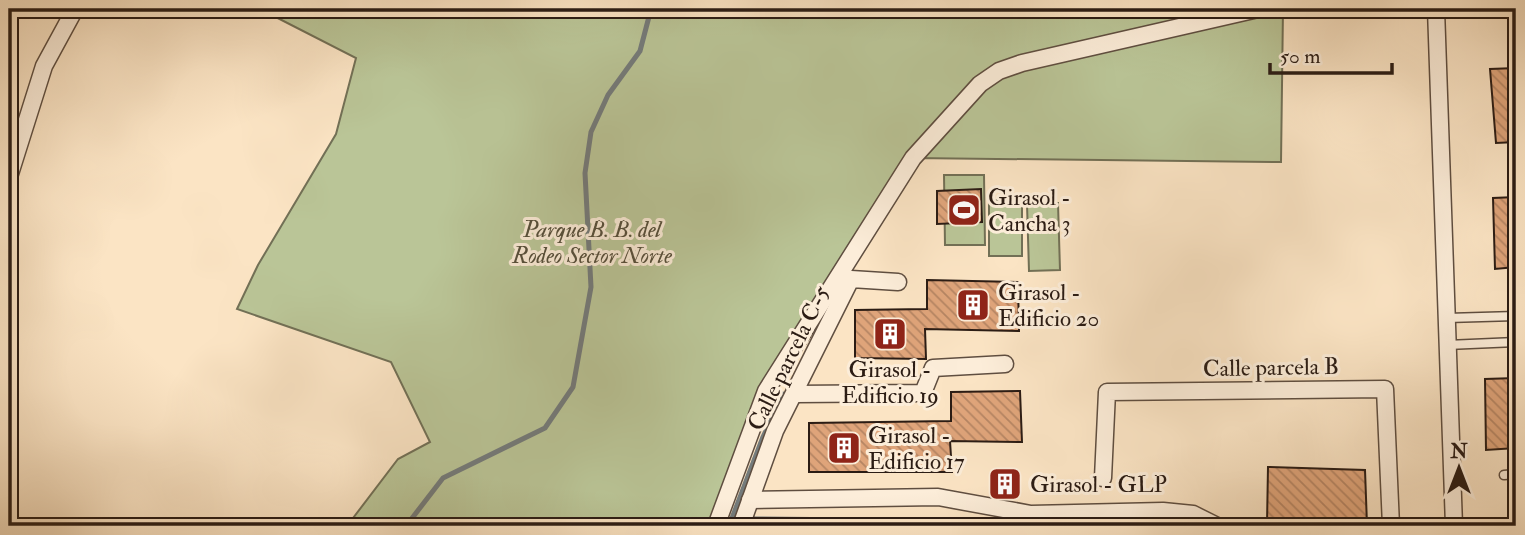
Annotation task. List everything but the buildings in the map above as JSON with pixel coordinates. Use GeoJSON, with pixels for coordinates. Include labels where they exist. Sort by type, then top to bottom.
{"type":"FeatureCollection","features":[{"type":"Feature","properties":{"kind":"street"},"geometry":{"type":"LineString","coordinates":[[9,177],[44,66],[75,9]]}},
{"type":"Feature","properties":{"kind":"street"},"geometry":{"type":"LineString","coordinates":[[716,526],[766,391],[913,158],[980,84],[999,71],[1022,62],[1258,9]]}},
{"type":"Feature","properties":{"kind":"street"},"geometry":{"type":"LineString","coordinates":[[1436,9],[1454,526]]}},
{"type":"Feature","properties":{"kind":"street","name":"Calle parcela C-5"},"geometry":{"type":"LineString","coordinates":[[741,526],[775,431],[851,279],[898,282]]}},
{"type":"Feature","properties":{"kind":"street"},"geometry":{"type":"LineString","coordinates":[[795,394],[923,393],[933,368],[1005,364]]}},
{"type":"Feature","properties":{"kind":"street","name":"Calle parcela B"},"geometry":{"type":"LineString","coordinates":[[1103,478],[1107,392],[1385,389],[1391,526]]}},
{"type":"Feature","properties":{"kind":"street"},"geometry":{"type":"LineString","coordinates":[[750,500],[939,497],[1031,514],[1163,511],[1193,514],[1217,526]]}},
{"type":"Feature","properties":{"kind":"lane"},"geometry":{"type":"LineString","coordinates":[[1447,318],[1516,316]]}},
{"type":"Feature","properties":{"kind":"lane"},"geometry":{"type":"LineString","coordinates":[[1447,345],[1516,342]]}},
{"type":"Feature","properties":{"kind":"lane"},"geometry":{"type":"LineString","coordinates":[[1504,475],[1516,474]]}},
{"type":"Feature","properties":{"kind":"green space","name":"Parque B. B. del Rodeo Sector Norte"},"geometry":{"type":"Polygon","coordinates":[[[260,9],[1283,9],[1281,162],[913,158],[850,255],[767,405],[716,526],[347,526],[398,459],[430,442],[391,362],[237,309],[258,265],[336,134],[356,58],[260,9]]]}},
{"type":"Feature","properties":{"kind":"green space","name":"Girasol - Cancha 3"},"geometry":{"type":"Polygon","coordinates":[[[944,175],[984,175],[985,245],[945,245],[944,175]]]}},
{"type":"Feature","properties":{"kind":"green space"},"geometry":{"type":"Polygon","coordinates":[[[989,200],[1022,200],[1022,256],[989,256],[989,200]]]}},
{"type":"Feature","properties":{"kind":"green space"},"geometry":{"type":"Polygon","coordinates":[[[1058,203],[1060,270],[1029,271],[1027,204],[1058,203]]]}},
{"type":"Feature","properties":{"kind":"waterway"},"geometry":{"type":"LineString","coordinates":[[406,526],[443,478],[545,428],[573,387],[591,287],[585,173],[591,132],[608,95],[640,51],[651,9]]}},
{"type":"Feature","properties":{"kind":"waterway"},"geometry":{"type":"LineString","coordinates":[[729,526],[763,437],[783,394]]}},
{"type":"Feature","properties":{"kind":"waterway"},"geometry":{"type":"LineString","coordinates":[[734,515],[755,519],[960,521],[1020,526]]}},
{"type":"Feature","properties":{"kind":"place","name":"Girasol - Cancha 3"},"geometry":{"type":"Point","coordinates":[964,210]}},
{"type":"Feature","properties":{"kind":"place","name":"Girasol - Edificio 20"},"geometry":{"type":"Point","coordinates":[973,305]}},
{"type":"Feature","properties":{"kind":"place","name":"Girasol - Edificio 19"},"geometry":{"type":"Point","coordinates":[890,334]}},
{"type":"Feature","properties":{"kind":"place","name":"Girasol - Edificio 17"},"geometry":{"type":"Point","coordinates":[844,448]}},
{"type":"Feature","properties":{"kind":"place","name":"Girasol - GLP"},"geometry":{"type":"Point","coordinates":[1005,484]}}]}
